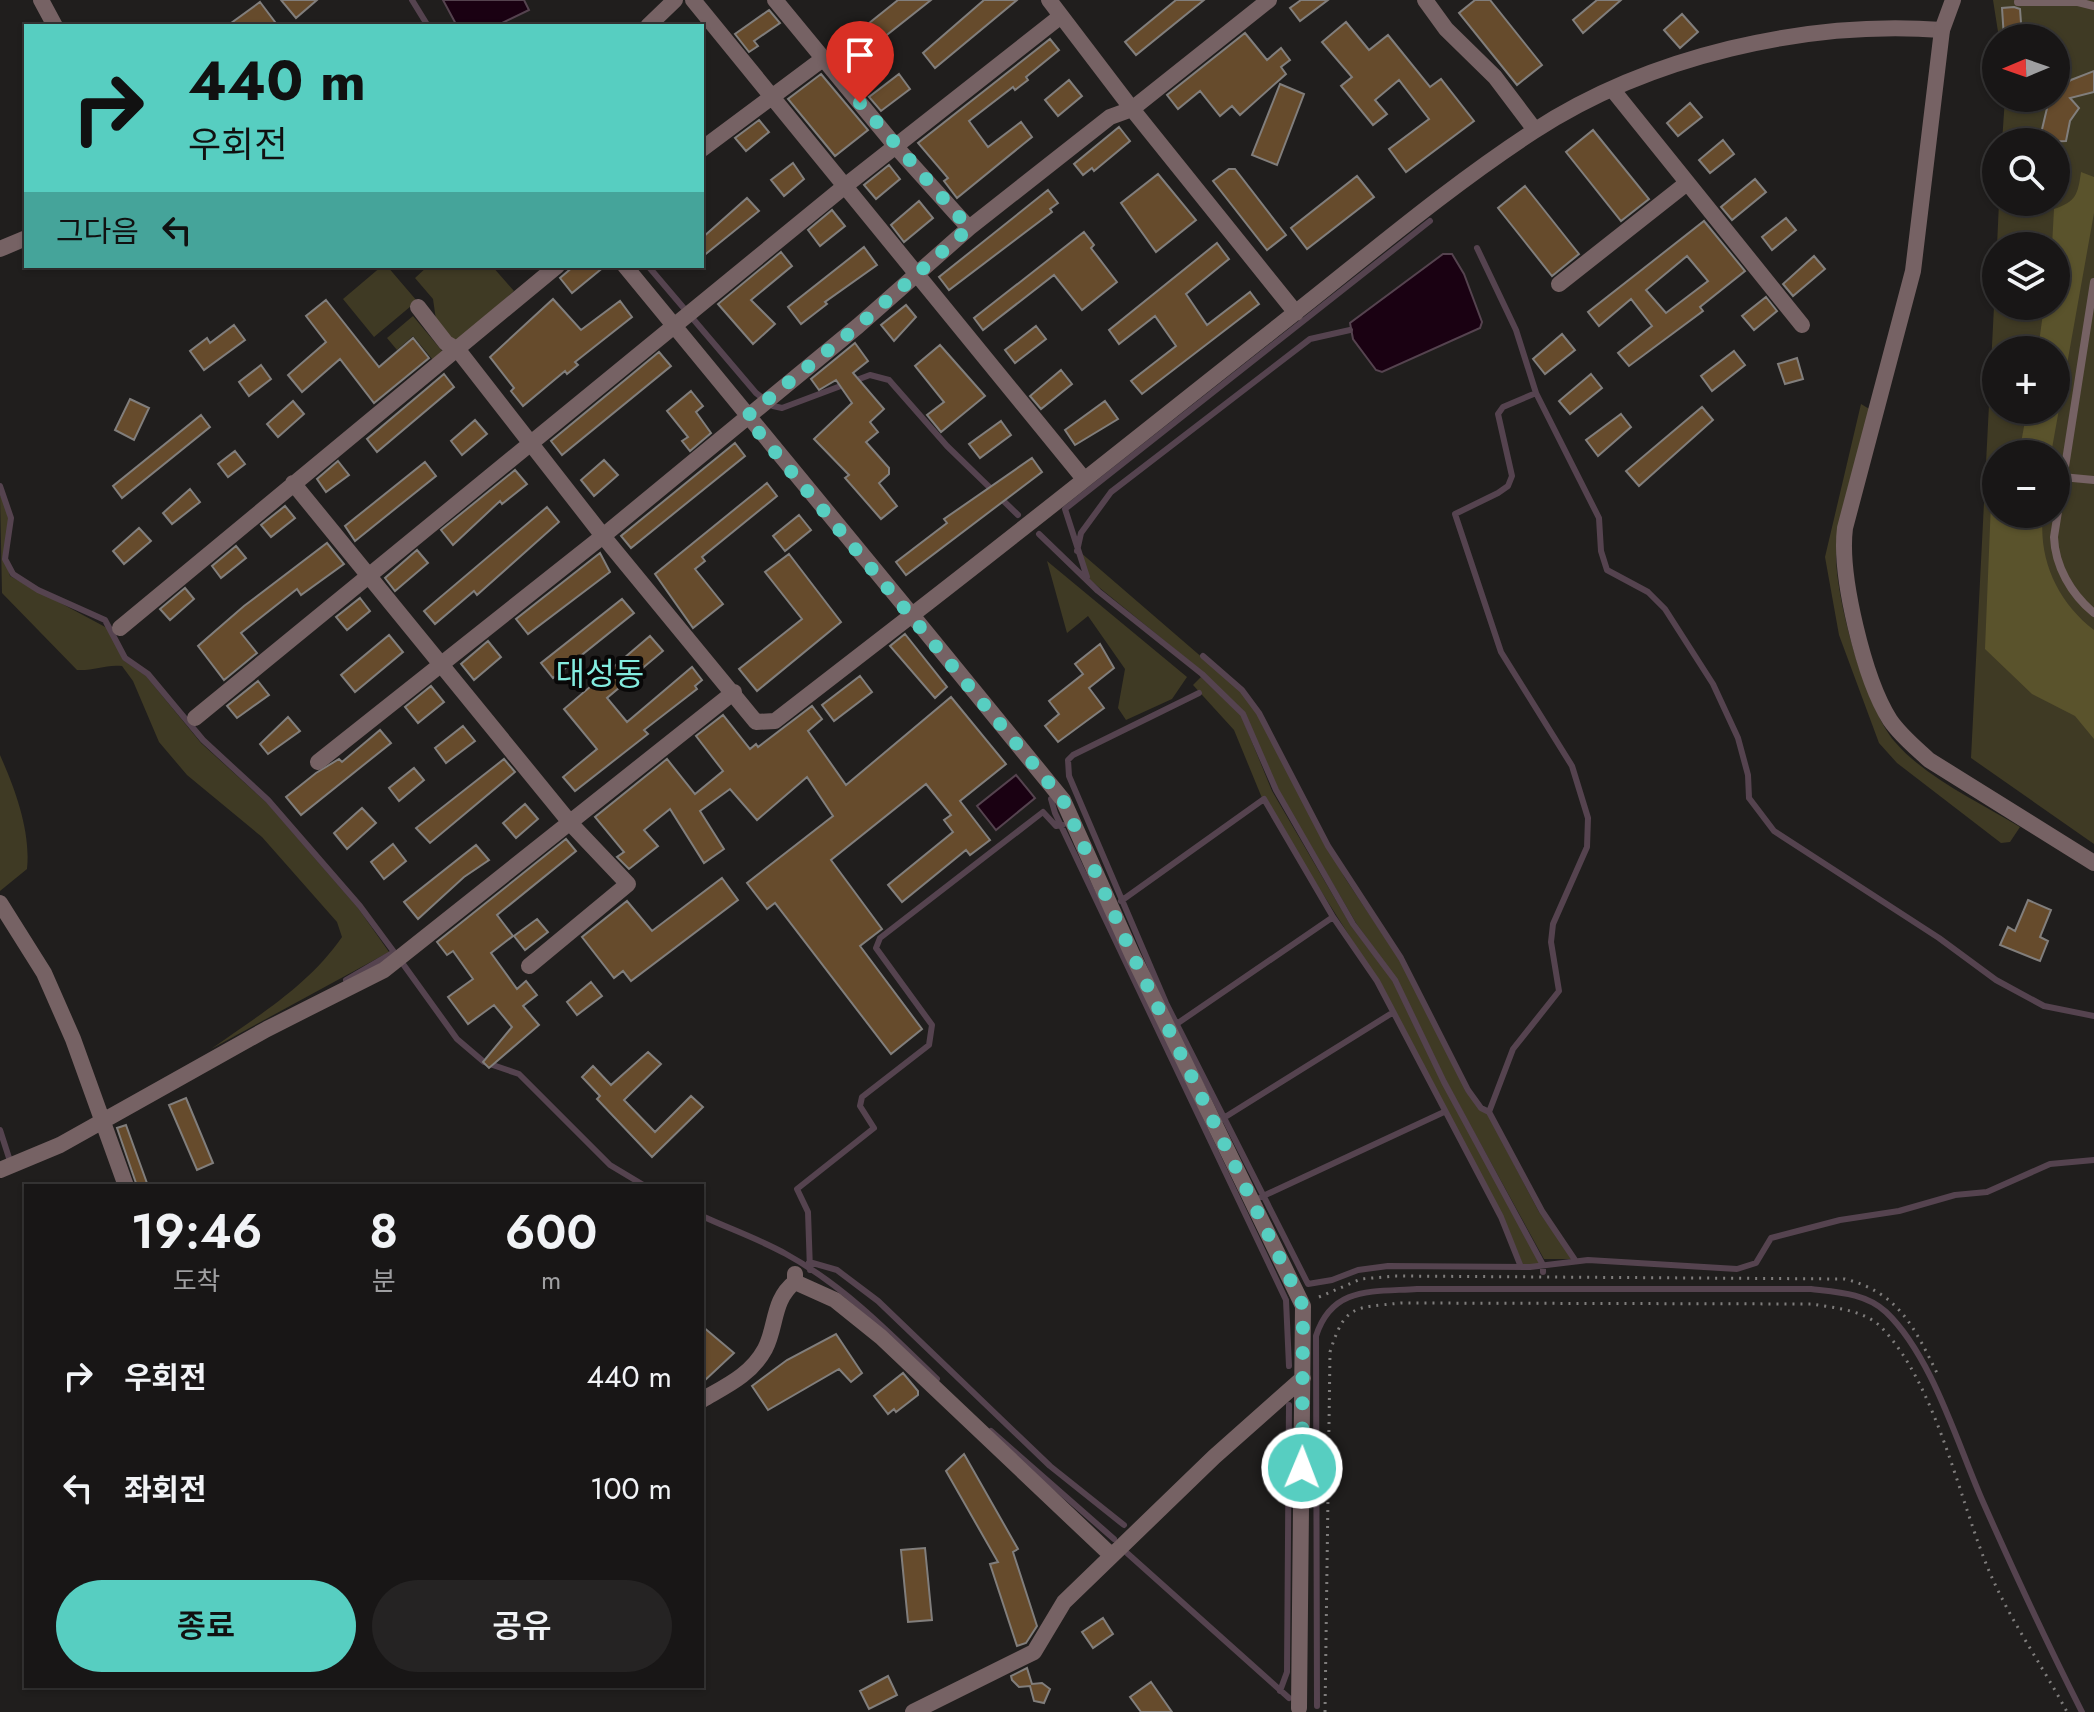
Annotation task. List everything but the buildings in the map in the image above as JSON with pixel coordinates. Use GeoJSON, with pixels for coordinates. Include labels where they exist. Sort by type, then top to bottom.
{"type":"FeatureCollection","features":[{"type":"Feature","properties":{"kind":"street"},"geometry":{"type":"LineString","coordinates":[[41,0],[54,24]]}},
{"type":"Feature","properties":{"kind":"street"},"geometry":{"type":"LineString","coordinates":[[650,24],[675,0]]}},
{"type":"Feature","properties":{"kind":"street"},"geometry":{"type":"LineString","coordinates":[[693,0],[1084,479]]}},
{"type":"Feature","properties":{"kind":"street"},"geometry":{"type":"LineString","coordinates":[[775,0],[897,148],[969,228]]}},
{"type":"Feature","properties":{"kind":"street"},"geometry":{"type":"LineString","coordinates":[[1049,0],[1296,313]]}},
{"type":"Feature","properties":{"kind":"street"},"geometry":{"type":"LineString","coordinates":[[318,762],[603,536],[918,275],[969,228],[1110,117],[1132,109],[1269,0]]}},
{"type":"Feature","properties":{"kind":"street"},"geometry":{"type":"LineString","coordinates":[[1425,0],[1446,29],[1495,77],[1535,130]]}},
{"type":"Feature","properties":{"kind":"street"},"geometry":{"type":"LineString","coordinates":[[1953,0],[1942,30],[1913,271],[1845,528],[1842,552],[1846,580],[1874,683],[1889,718],[1905,738],[1929,760],[2094,863]]}},
{"type":"Feature","properties":{"kind":"street"},"geometry":{"type":"LineString","coordinates":[[195,718],[845,186],[1061,16]]}},
{"type":"Feature","properties":{"kind":"street"},"geometry":{"type":"LineString","coordinates":[[418,307],[446,343],[458,350],[603,536],[756,722],[775,721],[1416,217],[1535,130],[1612,89],[1697,57],[1741,46],[1848,30],[1900,26],[1942,30]]}},
{"type":"Feature","properties":{"kind":"street"},"geometry":{"type":"LineString","coordinates":[[704,148],[824,58]]}},
{"type":"Feature","properties":{"kind":"street"},"geometry":{"type":"LineString","coordinates":[[1612,89],[1802,325]]}},
{"type":"Feature","properties":{"kind":"street"},"geometry":{"type":"LineString","coordinates":[[1559,284],[1687,183]]}},
{"type":"Feature","properties":{"kind":"street"},"geometry":{"type":"LineString","coordinates":[[0,249],[24,239]]}},
{"type":"Feature","properties":{"kind":"street"},"geometry":{"type":"LineString","coordinates":[[120,628],[555,268]]}},
{"type":"Feature","properties":{"kind":"street"},"geometry":{"type":"LineString","coordinates":[[627,268],[684,318],[758,407],[912,615],[1063,800],[1132,954],[1303,1306],[1299,1708]]}},
{"type":"Feature","properties":{"kind":"street"},"geometry":{"type":"LineString","coordinates":[[293,483],[572,825],[628,884],[529,966]]}},
{"type":"Feature","properties":{"kind":"street"},"geometry":{"type":"LineString","coordinates":[[0,1170],[101,1123],[267,1029],[384,970],[572,825],[734,692]]}},
{"type":"Feature","properties":{"kind":"street"},"geometry":{"type":"LineString","coordinates":[[0,903],[44,973],[73,1039],[125,1184]]}},
{"type":"Feature","properties":{"kind":"street"},"geometry":{"type":"LineString","coordinates":[[704,1399],[751,1370],[766,1348],[784,1290],[795,1278],[835,1300],[881,1337],[1111,1555]]}},
{"type":"Feature","properties":{"kind":"street"},"geometry":{"type":"LineString","coordinates":[[913,1712],[1034,1652],[1064,1602],[1303,1378]]}},
{"type":"Feature","properties":{"kind":"lane"},"geometry":{"type":"LineString","coordinates":[[2018,2],[2078,1],[2094,6]]}},
{"type":"Feature","properties":{"kind":"lane"},"geometry":{"type":"LineString","coordinates":[[2068,440],[2094,282]]}},
{"type":"Feature","properties":{"kind":"lane"},"geometry":{"type":"LineString","coordinates":[[2070,478],[2094,480]]}},
{"type":"Feature","properties":{"kind":"lane"},"geometry":{"type":"LineString","coordinates":[[2056,528],[2054,549],[2070,585],[2094,613]]}},
{"type":"Feature","properties":{"kind":"path"},"geometry":{"type":"LineString","coordinates":[[1303,1306],[1336,1287],[1361,1279],[1395,1276],[1845,1279],[1867,1284],[1888,1298],[1913,1323],[1939,1377]]}},
{"type":"Feature","properties":{"kind":"path"},"geometry":{"type":"LineString","coordinates":[[1325,1712],[1327,1399],[1330,1352],[1339,1322],[1357,1308],[1401,1303],[1559,1303],[1812,1304],[1864,1315],[1881,1327],[1914,1377],[1949,1454],[1985,1561],[2010,1619],[2067,1712]]}},
{"type":"Feature","properties":{"kind":"shaded area"},"geometry":{"type":"Polygon","coordinates":[[[443,0],[524,0],[529,10],[500,24],[456,24],[443,0]]]}},
{"type":"Feature","properties":{"kind":"shaded area"},"geometry":{"type":"Polygon","coordinates":[[[1993,0],[2094,0],[2094,844],[1971,758],[1983,528],[2070,528],[2070,440],[1987,440],[1988,424],[2070,424],[2070,336],[1992,336],[1993,320],[2070,320],[2070,232],[1998,232],[1998,216],[2070,216],[2070,128],[2003,128],[2004,112],[2070,112],[2070,24],[1997,24],[1993,0]]]}},
{"type":"Feature","properties":{"kind":"shaded area"},"geometry":{"type":"Polygon","coordinates":[[[2081,172],[2094,177],[2094,213],[2070,348],[2070,336],[2040,336],[2042,320],[2070,320],[2070,232],[2053,232],[2054,216],[2070,216],[2070,200],[2079,186],[2081,172]]]}},
{"type":"Feature","properties":{"kind":"shaded area"},"geometry":{"type":"Polygon","coordinates":[[[1443,254],[1452,254],[1464,274],[1482,322],[1480,328],[1382,372],[1376,370],[1353,339],[1350,323],[1443,254]]]}},
{"type":"Feature","properties":{"kind":"shaded area"},"geometry":{"type":"Polygon","coordinates":[[[380,268],[389,268],[417,301],[374,337],[343,299],[380,268]]]}},
{"type":"Feature","properties":{"kind":"shaded area"},"geometry":{"type":"Polygon","coordinates":[[[426,268],[494,268],[514,291],[455,343],[436,320],[433,299],[415,278],[426,268]]]}},
{"type":"Feature","properties":{"kind":"shaded area"},"geometry":{"type":"Polygon","coordinates":[[[413,316],[443,352],[433,360],[413,336],[397,350],[387,338],[413,316]]]}},
{"type":"Feature","properties":{"kind":"shaded area"},"geometry":{"type":"Polygon","coordinates":[[[1861,404],[1871,410],[1844,501],[1836,552],[1846,623],[1863,678],[1873,704],[1895,742],[1937,778],[2020,827],[2010,842],[2001,843],[1897,763],[1879,743],[1839,635],[1825,557],[1861,404]]]}},
{"type":"Feature","properties":{"kind":"shaded area"},"geometry":{"type":"Polygon","coordinates":[[[2024,424],[2056,424],[2053,440],[2022,440],[2024,424]]]}},
{"type":"Feature","properties":{"kind":"shaded area"},"geometry":{"type":"Polygon","coordinates":[[[0,495],[8,519],[7,565],[10,576],[109,629],[123,660],[146,676],[201,743],[267,803],[358,908],[389,952],[211,1049],[282,999],[314,970],[342,937],[337,922],[262,837],[187,775],[159,742],[133,681],[122,666],[77,670],[2,593],[0,495]]]}},
{"type":"Feature","properties":{"kind":"shaded area"},"geometry":{"type":"Polygon","coordinates":[[[1990,528],[2042,528],[2047,564],[2053,579],[2070,607],[2094,630],[2094,739],[2075,716],[2032,694],[1985,649],[1990,528]]]}},
{"type":"Feature","properties":{"kind":"shaded area"},"geometry":{"type":"Polygon","coordinates":[[[1080,552],[1241,691],[1257,714],[1345,878],[1399,959],[1440,1033],[1466,1092],[1487,1113],[1539,1212],[1573,1259],[1544,1259],[1446,1081],[1398,981],[1356,923],[1278,790],[1245,713],[1203,672],[1090,580],[1080,552]]]}},
{"type":"Feature","properties":{"kind":"shaded area"},"geometry":{"type":"Polygon","coordinates":[[[1047,561],[1187,677],[1172,699],[1126,720],[1118,708],[1125,669],[1088,616],[1067,633],[1047,561]]]}},
{"type":"Feature","properties":{"kind":"shaded area"},"geometry":{"type":"Polygon","coordinates":[[[1201,677],[1241,715],[1272,791],[1351,926],[1393,981],[1443,1083],[1541,1264],[1523,1265],[1503,1217],[1378,981],[1262,798],[1234,730],[1193,685],[1201,677]]]}},
{"type":"Feature","properties":{"kind":"shaded area"},"geometry":{"type":"Polygon","coordinates":[[[0,755],[21,810],[28,855],[27,869],[0,891],[0,755]]]}},
{"type":"Feature","properties":{"kind":"shaded area"},"geometry":{"type":"Polygon","coordinates":[[[1016,775],[1035,798],[996,830],[977,806],[1016,775]]]}},
{"type":"Feature","properties":{"kind":"waterway"},"geometry":{"type":"LineString","coordinates":[[412,0],[427,24]]}},
{"type":"Feature","properties":{"kind":"waterway"},"geometry":{"type":"LineString","coordinates":[[1087,577],[1065,509],[1430,221]]}},
{"type":"Feature","properties":{"kind":"waterway"},"geometry":{"type":"LineString","coordinates":[[1477,248],[1516,330],[1536,393],[1503,407],[1498,414],[1512,476],[1508,486],[1455,514],[1501,652],[1572,766],[1588,818],[1587,847],[1553,924],[1551,942],[1559,991],[1513,1049],[1489,1112],[1542,1211],[1575,1260]]}},
{"type":"Feature","properties":{"kind":"waterway"},"geometry":{"type":"LineString","coordinates":[[650,268],[756,393],[773,406],[782,408],[870,375],[889,380],[947,446],[1018,515]]}},
{"type":"Feature","properties":{"kind":"waterway"},"geometry":{"type":"LineString","coordinates":[[1077,551],[1081,533],[1111,492],[1310,339],[1350,330]]}},
{"type":"Feature","properties":{"kind":"waterway"},"geometry":{"type":"LineString","coordinates":[[1536,393],[1599,518],[1601,551],[1607,570],[1648,592],[1665,609],[1713,684],[1738,738],[1748,775],[1749,798],[1774,831],[1939,938],[1996,980],[2044,1006],[2094,1016]]}},
{"type":"Feature","properties":{"kind":"waterway"},"geometry":{"type":"LineString","coordinates":[[0,486],[11,518],[5,559],[13,574],[38,590],[105,620],[125,658],[148,674],[203,740],[268,800],[360,906],[394,952],[346,980]]}},
{"type":"Feature","properties":{"kind":"waterway"},"geometry":{"type":"LineString","coordinates":[[1039,534],[1098,591],[1202,674],[1243,714],[1276,790],[1353,924],[1395,980],[1444,1082],[1543,1265],[1543,1272]]}},
{"type":"Feature","properties":{"kind":"waterway"},"geometry":{"type":"LineString","coordinates":[[1203,656],[1242,690],[1259,713],[1328,846],[1401,958],[1468,1090],[1481,1108],[1489,1112]]}},
{"type":"Feature","properties":{"kind":"waterway"},"geometry":{"type":"LineString","coordinates":[[1199,693],[1073,755],[1068,760],[1069,776],[1166,1003],[1308,1284],[1332,1280],[1358,1270],[1388,1266],[1530,1267],[1588,1260],[1737,1269],[1756,1263],[1771,1238],[1840,1220],[1899,1211],[1955,1195],[1987,1192],[2050,1164],[2094,1160]]}},
{"type":"Feature","properties":{"kind":"waterway"},"geometry":{"type":"LineString","coordinates":[[1051,799],[1286,1300],[1289,1366]]}},
{"type":"Feature","properties":{"kind":"waterway"},"geometry":{"type":"LineString","coordinates":[[1121,901],[1264,799],[1333,917],[1377,981],[1501,1217],[1521,1267]]}},
{"type":"Feature","properties":{"kind":"waterway"},"geometry":{"type":"LineString","coordinates":[[810,1270],[808,1212],[797,1189],[874,1128],[860,1106],[862,1097],[929,1045],[932,1025],[876,948],[880,938],[1043,812],[1056,826],[1063,825]]}},
{"type":"Feature","properties":{"kind":"waterway"},"geometry":{"type":"LineString","coordinates":[[1178,1023],[1333,917]]}},
{"type":"Feature","properties":{"kind":"waterway"},"geometry":{"type":"LineString","coordinates":[[403,964],[457,1039],[484,1062],[519,1074],[610,1165],[642,1184]]}},
{"type":"Feature","properties":{"kind":"waterway"},"geometry":{"type":"LineString","coordinates":[[1222,1119],[1392,1013]]}},
{"type":"Feature","properties":{"kind":"waterway"},"geometry":{"type":"LineString","coordinates":[[1261,1197],[1444,1112]]}},
{"type":"Feature","properties":{"kind":"waterway"},"geometry":{"type":"LineString","coordinates":[[0,1130],[10,1161]]}},
{"type":"Feature","properties":{"kind":"waterway"},"geometry":{"type":"LineString","coordinates":[[704,1217],[807,1266],[866,1311],[937,1379]]}},
{"type":"Feature","properties":{"kind":"waterway"},"geometry":{"type":"LineString","coordinates":[[809,1262],[837,1270],[878,1301],[1050,1466],[1124,1525]]}},
{"type":"Feature","properties":{"kind":"waterway"},"geometry":{"type":"LineString","coordinates":[[1317,1706],[1316,1336],[1332,1308],[1343,1300],[1369,1292],[1417,1289],[1811,1289],[1851,1294],[1870,1301],[1886,1312],[1917,1352],[1942,1401],[1983,1502],[2043,1634],[2082,1712]]}},
{"type":"Feature","properties":{"kind":"waterway"},"geometry":{"type":"LineString","coordinates":[[1280,1691],[1287,1672],[1289,1405]]}},
{"type":"Feature","properties":{"kind":"waterway"},"geometry":{"type":"LineString","coordinates":[[991,1431],[1114,1539]]}},
{"type":"Feature","properties":{"kind":"waterway"},"geometry":{"type":"LineString","coordinates":[[1127,1553],[1289,1698]]}},
{"type":"Feature","properties":{"kind":"district","name":"대성동"},"geometry":{"type":"Point","coordinates":[600,674]}},
{"type":"Feature","properties":{"kind":"route"},"geometry":{"type":"LineString","coordinates":[[860,103],[969,228],[858,326],[746,417],[1063,800],[1132,954],[1303,1306],[1302,1468]]}}]}
